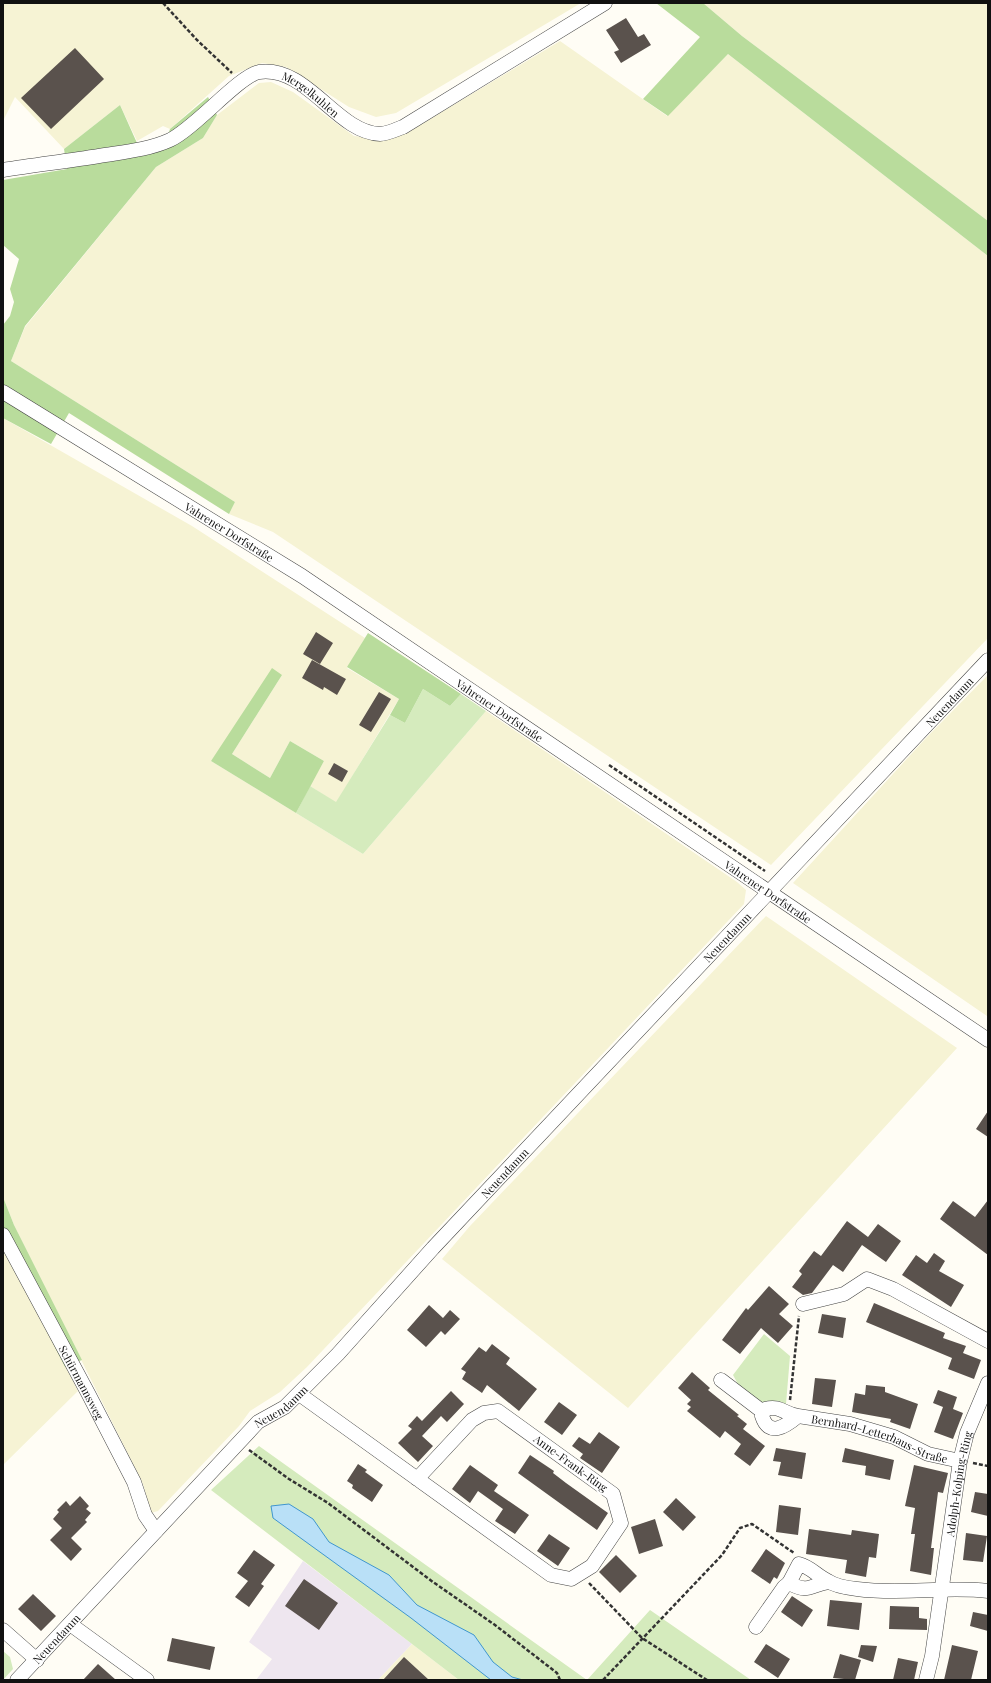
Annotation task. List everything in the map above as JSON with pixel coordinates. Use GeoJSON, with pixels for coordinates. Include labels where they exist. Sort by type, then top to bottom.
{"type":"FeatureCollection","features":[{"type":"Feature","properties":{"kind":"street","name":"Mergelkuhlen"},"geometry":{"type":"LineString","coordinates":[[3,170],[141,150],[171,140],[200,119],[239,84],[258,72],[277,72],[302,84],[359,129],[381,134],[403,126],[605,3]]}},
{"type":"Feature","properties":{"kind":"street","name":"Vahrener Dorfstraße"},"geometry":{"type":"LineString","coordinates":[[3,392],[302,576],[770,891],[988,1040]]}},
{"type":"Feature","properties":{"kind":"street","name":"Neuendamm"},"geometry":{"type":"LineString","coordinates":[[17,1680],[258,1422],[285,1407],[338,1354],[433,1248],[988,660]]}},
{"type":"Feature","properties":{"kind":"street","name":"Schürmannsweg"},"geometry":{"type":"LineString","coordinates":[[3,1235],[134,1482],[145,1515],[156,1531]]}},
{"type":"Feature","properties":{"kind":"street"},"geometry":{"type":"LineString","coordinates":[[803,1304],[844,1294],[867,1279],[893,1289],[988,1341]]}},
{"type":"Feature","properties":{"kind":"street"},"geometry":{"type":"LineString","coordinates":[[721,1380],[763,1412]]}},
{"type":"Feature","properties":{"kind":"street","name":"Adolph-Kolping-Ring"},"geometry":{"type":"LineString","coordinates":[[926,1680],[932,1656],[960,1461],[967,1433],[988,1383]]}},
{"type":"Feature","properties":{"kind":"street","name":"Anne-Frank-Ring"},"geometry":{"type":"LineString","coordinates":[[299,1394],[417,1479],[552,1575],[571,1579],[592,1566],[621,1523],[613,1494],[498,1411],[484,1413],[472,1420],[417,1479]]}},
{"type":"Feature","properties":{"kind":"street","name":"Bernhard-Letterhaus-Straße"},"geometry":{"type":"LineString","coordinates":[[794,1415],[783,1427],[775,1429],[770,1428],[764,1423],[763,1412],[765,1409],[780,1408],[794,1415],[850,1424],[894,1436],[928,1454],[960,1461]]}},
{"type":"Feature","properties":{"kind":"street"},"geometry":{"type":"LineString","coordinates":[[756,1627],[784,1587],[789,1583],[799,1564],[806,1566],[828,1582],[856,1589],[920,1592],[942,1589],[988,1591]]}},
{"type":"Feature","properties":{"kind":"street"},"geometry":{"type":"LineString","coordinates":[[789,1583],[797,1588],[809,1589],[828,1582]]}},
{"type":"Feature","properties":{"kind":"street"},"geometry":{"type":"LineString","coordinates":[[70,1624],[147,1680]]}},
{"type":"Feature","properties":{"kind":"street"},"geometry":{"type":"LineString","coordinates":[[3,1630],[37,1660]]}},
{"type":"Feature","properties":{"kind":"path"},"geometry":{"type":"LineString","coordinates":[[163,3],[197,40],[232,73],[239,84]]}},
{"type":"Feature","properties":{"kind":"path"},"geometry":{"type":"LineString","coordinates":[[794,1415],[799,1313],[803,1304]]}},
{"type":"Feature","properties":{"kind":"path"},"geometry":{"type":"LineString","coordinates":[[239,1442],[262,1461],[328,1504],[433,1582],[495,1625],[557,1674],[560,1680]]}},
{"type":"Feature","properties":{"kind":"path"},"geometry":{"type":"LineString","coordinates":[[603,1680],[722,1555],[740,1528],[752,1524],[794,1553],[799,1564]]}},
{"type":"Feature","properties":{"kind":"path"},"geometry":{"type":"LineString","coordinates":[[580,1573],[642,1638],[707,1680]]}},
{"type":"Feature","properties":{"kind":"shaded area"},"geometry":{"type":"Polygon","coordinates":[[[3,3],[581,3],[396,113],[376,117],[349,107],[286,67],[262,63],[229,76],[170,129],[163,126],[137,141],[120,105],[64,149],[15,97],[3,121],[3,3]]]}},
{"type":"Feature","properties":{"kind":"shaded area"},"geometry":{"type":"Polygon","coordinates":[[[703,3],[988,3],[988,221],[742,36],[703,3]]]}},
{"type":"Feature","properties":{"kind":"shaded area"},"geometry":{"type":"Polygon","coordinates":[[[560,41],[667,116],[728,54],[988,256],[988,638],[771,865],[273,532],[229,514],[235,502],[11,361],[25,327],[156,167],[203,138],[217,115],[259,83],[271,82],[293,92],[354,136],[382,139],[407,133],[560,41]]]}},
{"type":"Feature","properties":{"kind":"shaded area"},"geometry":{"type":"Polygon","coordinates":[[[3,418],[192,526],[365,638],[347,668],[399,699],[336,803],[310,786],[324,761],[290,741],[270,778],[232,754],[282,675],[211,761],[363,854],[486,711],[737,882],[746,890],[744,904],[307,1367],[280,1392],[250,1411],[239,1426],[158,1511],[151,1513],[143,1484],[14,1225],[3,1197],[3,418]]]}},
{"type":"Feature","properties":{"kind":"shaded area"},"geometry":{"type":"Polygon","coordinates":[[[988,675],[987,1016],[793,883],[926,738],[988,675]]]}},
{"type":"Feature","properties":{"kind":"shaded area"},"geometry":{"type":"Polygon","coordinates":[[[766,916],[957,1048],[628,1408],[442,1259],[470,1226],[766,916]]]}},
{"type":"Feature","properties":{"kind":"shaded area"},"geometry":{"type":"Polygon","coordinates":[[[3,1245],[78,1391],[3,1465],[3,1245]]]}},
{"type":"Feature","properties":{"kind":"shaded area"},"geometry":{"type":"Polygon","coordinates":[[[303,1561],[412,1644],[378,1680],[256,1680],[272,1659],[249,1642],[303,1561]]]}},
{"type":"Feature","properties":{"kind":"shaded area"},"geometry":{"type":"Polygon","coordinates":[[[412,1644],[459,1680],[378,1680],[412,1644]]]}},
{"type":"Feature","properties":{"kind":"green space"},"geometry":{"type":"Polygon","coordinates":[[[656,3],[703,3],[742,36],[988,221],[988,256],[728,54],[668,116],[643,99],[700,37],[656,3]]]}},
{"type":"Feature","properties":{"kind":"green space"},"geometry":{"type":"Polygon","coordinates":[[[208,97],[217,115],[203,138],[156,167],[25,326],[11,361],[235,502],[229,514],[69,413],[51,444],[3,418],[3,325],[10,316],[14,302],[10,289],[19,259],[3,245],[3,180],[67,169],[64,149],[120,105],[141,152],[165,143],[170,129],[208,97]]]}},
{"type":"Feature","properties":{"kind":"green space"},"geometry":{"type":"Polygon","coordinates":[[[368,633],[461,694],[450,706],[423,689],[405,723],[390,715],[399,699],[347,667],[368,633]]]}},
{"type":"Feature","properties":{"kind":"green space"},"geometry":{"type":"Polygon","coordinates":[[[272,668],[282,675],[232,754],[270,778],[290,741],[324,761],[296,813],[211,761],[272,668]]]}},
{"type":"Feature","properties":{"kind":"green space"},"geometry":{"type":"Polygon","coordinates":[[[423,689],[450,706],[461,694],[486,711],[363,854],[296,813],[310,786],[336,802],[390,715],[405,723],[423,689]]]}},
{"type":"Feature","properties":{"kind":"green space"},"geometry":{"type":"Polygon","coordinates":[[[3,1197],[14,1225],[82,1360],[65,1367],[3,1245],[3,1197]]]}},
{"type":"Feature","properties":{"kind":"green space"},"geometry":{"type":"Polygon","coordinates":[[[764,1334],[790,1356],[786,1404],[776,1401],[761,1404],[739,1386],[733,1375],[764,1334]]]}},
{"type":"Feature","properties":{"kind":"green space"},"geometry":{"type":"Polygon","coordinates":[[[259,1446],[587,1680],[459,1680],[211,1490],[259,1446]]]}},
{"type":"Feature","properties":{"kind":"green space"},"geometry":{"type":"Polygon","coordinates":[[[650,1610],[751,1680],[587,1680],[650,1610]]]}},
{"type":"Feature","properties":{"kind":"green space"},"geometry":{"type":"Polygon","coordinates":[[[3,1651],[10,1657],[13,1669],[3,1680],[3,1651]]]}},
{"type":"Feature","properties":{"kind":"water"},"geometry":{"type":"Polygon","coordinates":[[[289,1504],[313,1519],[329,1542],[389,1575],[417,1605],[474,1635],[493,1662],[512,1677],[523,1680],[491,1680],[411,1618],[273,1518],[271,1506],[289,1504]]]}},
{"type":"Feature","properties":{"kind":"building"},"geometry":{"type":"Polygon","coordinates":[[[626,18],[638,37],[644,34],[651,45],[621,63],[614,52],[619,50],[606,30],[626,18]]]}},
{"type":"Feature","properties":{"kind":"building"},"geometry":{"type":"Polygon","coordinates":[[[75,48],[104,79],[51,129],[21,98],[75,48]]]}},
{"type":"Feature","properties":{"kind":"building"},"geometry":{"type":"Polygon","coordinates":[[[316,632],[333,643],[320,664],[303,654],[316,632]]]}},
{"type":"Feature","properties":{"kind":"building"},"geometry":{"type":"Polygon","coordinates":[[[312,660],[346,679],[337,695],[324,687],[323,690],[302,678],[312,660]]]}},
{"type":"Feature","properties":{"kind":"building"},"geometry":{"type":"Polygon","coordinates":[[[379,692],[391,699],[371,732],[359,725],[379,692]]]}},
{"type":"Feature","properties":{"kind":"building"},"geometry":{"type":"Polygon","coordinates":[[[334,763],[348,771],[342,782],[328,774],[334,763]]]}},
{"type":"Feature","properties":{"kind":"building"},"geometry":{"type":"Polygon","coordinates":[[[988,1111],[988,1137],[976,1129],[988,1111]]]}},
{"type":"Feature","properties":{"kind":"building"},"geometry":{"type":"Polygon","coordinates":[[[988,1200],[988,1255],[940,1219],[953,1201],[975,1217],[988,1200]]]}},
{"type":"Feature","properties":{"kind":"building"},"geometry":{"type":"Polygon","coordinates":[[[847,1221],[868,1237],[878,1224],[901,1241],[886,1262],[862,1245],[843,1272],[833,1265],[812,1293],[803,1295],[792,1287],[802,1274],[799,1271],[814,1251],[821,1256],[847,1221]]]}},
{"type":"Feature","properties":{"kind":"building"},"geometry":{"type":"Polygon","coordinates":[[[934,1253],[945,1261],[939,1271],[964,1285],[951,1307],[902,1275],[916,1255],[927,1263],[934,1253]]]}},
{"type":"Feature","properties":{"kind":"building"},"geometry":{"type":"Polygon","coordinates":[[[769,1286],[789,1304],[779,1314],[793,1326],[778,1343],[761,1328],[740,1354],[722,1340],[746,1308],[748,1310],[769,1286]]]}},
{"type":"Feature","properties":{"kind":"building"},"geometry":{"type":"Polygon","coordinates":[[[874,1303],[945,1333],[943,1338],[966,1346],[963,1353],[981,1360],[974,1379],[948,1369],[952,1358],[866,1322],[874,1303]]]}},
{"type":"Feature","properties":{"kind":"building"},"geometry":{"type":"Polygon","coordinates":[[[429,1305],[443,1318],[450,1310],[460,1319],[445,1335],[441,1331],[426,1347],[407,1330],[429,1305]]]}},
{"type":"Feature","properties":{"kind":"building"},"geometry":{"type":"Polygon","coordinates":[[[822,1314],[846,1318],[843,1338],[818,1333],[822,1314]]]}},
{"type":"Feature","properties":{"kind":"building"},"geometry":{"type":"Polygon","coordinates":[[[492,1344],[510,1358],[506,1364],[537,1389],[519,1411],[487,1385],[482,1393],[462,1379],[466,1372],[461,1369],[479,1347],[486,1352],[492,1344]]]}},
{"type":"Feature","properties":{"kind":"building"},"geometry":{"type":"Polygon","coordinates":[[[692,1372],[710,1388],[708,1390],[739,1415],[737,1416],[747,1424],[743,1429],[765,1446],[750,1466],[734,1454],[741,1444],[725,1431],[720,1438],[687,1411],[691,1407],[687,1404],[691,1400],[678,1388],[692,1372]]]}},
{"type":"Feature","properties":{"kind":"building"},"geometry":{"type":"Polygon","coordinates":[[[815,1378],[836,1380],[832,1407],[812,1404],[815,1378]]]}},
{"type":"Feature","properties":{"kind":"building"},"geometry":{"type":"Polygon","coordinates":[[[866,1385],[885,1387],[885,1392],[918,1404],[910,1429],[890,1422],[891,1419],[852,1412],[855,1393],[865,1395],[866,1385]]]}},
{"type":"Feature","properties":{"kind":"building"},"geometry":{"type":"Polygon","coordinates":[[[938,1390],[957,1397],[953,1409],[963,1413],[953,1439],[934,1432],[943,1407],[933,1403],[938,1390]]]}},
{"type":"Feature","properties":{"kind":"building"},"geometry":{"type":"Polygon","coordinates":[[[451,1391],[464,1404],[447,1422],[441,1416],[422,1436],[433,1446],[418,1462],[398,1443],[412,1429],[408,1426],[417,1416],[422,1421],[451,1391]]]}},
{"type":"Feature","properties":{"kind":"building"},"geometry":{"type":"Polygon","coordinates":[[[559,1402],[577,1415],[562,1435],[544,1422],[559,1402]]]}},
{"type":"Feature","properties":{"kind":"building"},"geometry":{"type":"Polygon","coordinates":[[[599,1432],[620,1447],[602,1473],[580,1458],[583,1454],[572,1446],[579,1437],[590,1444],[599,1432]]]}},
{"type":"Feature","properties":{"kind":"building"},"geometry":{"type":"Polygon","coordinates":[[[776,1448],[806,1453],[802,1479],[778,1475],[781,1462],[773,1461],[776,1448]]]}},
{"type":"Feature","properties":{"kind":"building"},"geometry":{"type":"Polygon","coordinates":[[[845,1448],[894,1460],[890,1480],[865,1475],[866,1466],[842,1462],[845,1448]]]}},
{"type":"Feature","properties":{"kind":"building"},"geometry":{"type":"Polygon","coordinates":[[[530,1455],[554,1471],[553,1473],[608,1513],[597,1530],[518,1473],[530,1455]]]}},
{"type":"Feature","properties":{"kind":"building"},"geometry":{"type":"Polygon","coordinates":[[[358,1464],[367,1470],[365,1472],[383,1485],[372,1502],[352,1488],[353,1485],[347,1481],[358,1464]]]}},
{"type":"Feature","properties":{"kind":"building"},"geometry":{"type":"Polygon","coordinates":[[[470,1465],[498,1485],[494,1491],[529,1515],[515,1534],[495,1521],[503,1509],[478,1491],[470,1503],[452,1489],[470,1465]]]}},
{"type":"Feature","properties":{"kind":"building"},"geometry":{"type":"Polygon","coordinates":[[[914,1465],[948,1473],[943,1493],[938,1492],[931,1548],[934,1548],[931,1575],[910,1571],[915,1534],[911,1534],[915,1508],[905,1506],[914,1465]]]}},
{"type":"Feature","properties":{"kind":"building"},"geometry":{"type":"Polygon","coordinates":[[[975,1492],[988,1494],[988,1516],[971,1512],[975,1492]]]}},
{"type":"Feature","properties":{"kind":"building"},"geometry":{"type":"Polygon","coordinates":[[[80,1496],[89,1506],[86,1509],[91,1513],[85,1520],[87,1522],[71,1538],[82,1549],[71,1561],[50,1540],[62,1528],[53,1519],[59,1512],[57,1510],[66,1501],[70,1506],[80,1496]]]}},
{"type":"Feature","properties":{"kind":"building"},"geometry":{"type":"Polygon","coordinates":[[[676,1498],[696,1517],[683,1531],[663,1512],[676,1498]]]}},
{"type":"Feature","properties":{"kind":"building"},"geometry":{"type":"Polygon","coordinates":[[[779,1505],[801,1508],[798,1535],[776,1532],[779,1505]]]}},
{"type":"Feature","properties":{"kind":"building"},"geometry":{"type":"Polygon","coordinates":[[[655,1519],[663,1546],[639,1554],[631,1527],[655,1519]]]}},
{"type":"Feature","properties":{"kind":"building"},"geometry":{"type":"Polygon","coordinates":[[[809,1529],[851,1535],[852,1530],[879,1534],[876,1558],[869,1557],[866,1577],[845,1573],[847,1560],[806,1554],[809,1529]]]}},
{"type":"Feature","properties":{"kind":"building"},"geometry":{"type":"Polygon","coordinates":[[[966,1533],[987,1536],[983,1562],[963,1560],[966,1533]]]}},
{"type":"Feature","properties":{"kind":"building"},"geometry":{"type":"Polygon","coordinates":[[[549,1534],[570,1548],[558,1566],[537,1551],[549,1534]]]}},
{"type":"Feature","properties":{"kind":"building"},"geometry":{"type":"Polygon","coordinates":[[[766,1549],[785,1563],[777,1579],[774,1577],[770,1584],[751,1571],[766,1549]]]}},
{"type":"Feature","properties":{"kind":"building"},"geometry":{"type":"Polygon","coordinates":[[[254,1550],[275,1565],[261,1584],[264,1586],[249,1607],[235,1597],[248,1581],[237,1573],[254,1550]]]}},
{"type":"Feature","properties":{"kind":"building"},"geometry":{"type":"Polygon","coordinates":[[[616,1555],[637,1576],[620,1593],[599,1572],[616,1555]]]}},
{"type":"Feature","properties":{"kind":"building"},"geometry":{"type":"Polygon","coordinates":[[[304,1579],[338,1603],[319,1630],[285,1606],[304,1579]]]}},
{"type":"Feature","properties":{"kind":"building"},"geometry":{"type":"Polygon","coordinates":[[[33,1594],[56,1616],[41,1631],[18,1609],[33,1594]]]}},
{"type":"Feature","properties":{"kind":"building"},"geometry":{"type":"Polygon","coordinates":[[[792,1596],[813,1610],[802,1627],[781,1612],[792,1596]]]}},
{"type":"Feature","properties":{"kind":"building"},"geometry":{"type":"Polygon","coordinates":[[[830,1600],[862,1603],[859,1630],[827,1626],[830,1600]]]}},
{"type":"Feature","properties":{"kind":"building"},"geometry":{"type":"Polygon","coordinates":[[[890,1606],[919,1607],[919,1618],[927,1619],[927,1630],[889,1629],[890,1606]]]}},
{"type":"Feature","properties":{"kind":"building"},"geometry":{"type":"Polygon","coordinates":[[[973,1612],[988,1615],[988,1631],[970,1626],[973,1612]]]}},
{"type":"Feature","properties":{"kind":"building"},"geometry":{"type":"Polygon","coordinates":[[[172,1638],[215,1647],[210,1670],[167,1661],[172,1638]]]}},
{"type":"Feature","properties":{"kind":"building"},"geometry":{"type":"Polygon","coordinates":[[[766,1644],[790,1659],[778,1678],[754,1662],[766,1644]]]}},
{"type":"Feature","properties":{"kind":"building"},"geometry":{"type":"Polygon","coordinates":[[[861,1645],[877,1646],[873,1662],[858,1657],[861,1645]]]}},
{"type":"Feature","properties":{"kind":"building"},"geometry":{"type":"Polygon","coordinates":[[[952,1645],[978,1651],[971,1680],[944,1680],[952,1645]]]}},
{"type":"Feature","properties":{"kind":"building"},"geometry":{"type":"Polygon","coordinates":[[[840,1654],[861,1660],[855,1680],[833,1678],[840,1654]]]}},
{"type":"Feature","properties":{"kind":"building"},"geometry":{"type":"Polygon","coordinates":[[[404,1657],[429,1680],[383,1680],[404,1657]]]}},
{"type":"Feature","properties":{"kind":"building"},"geometry":{"type":"Polygon","coordinates":[[[898,1658],[918,1662],[914,1680],[893,1680],[898,1658]]]}},
{"type":"Feature","properties":{"kind":"building"},"geometry":{"type":"Polygon","coordinates":[[[98,1664],[116,1680],[83,1680],[98,1664]]]}}]}
